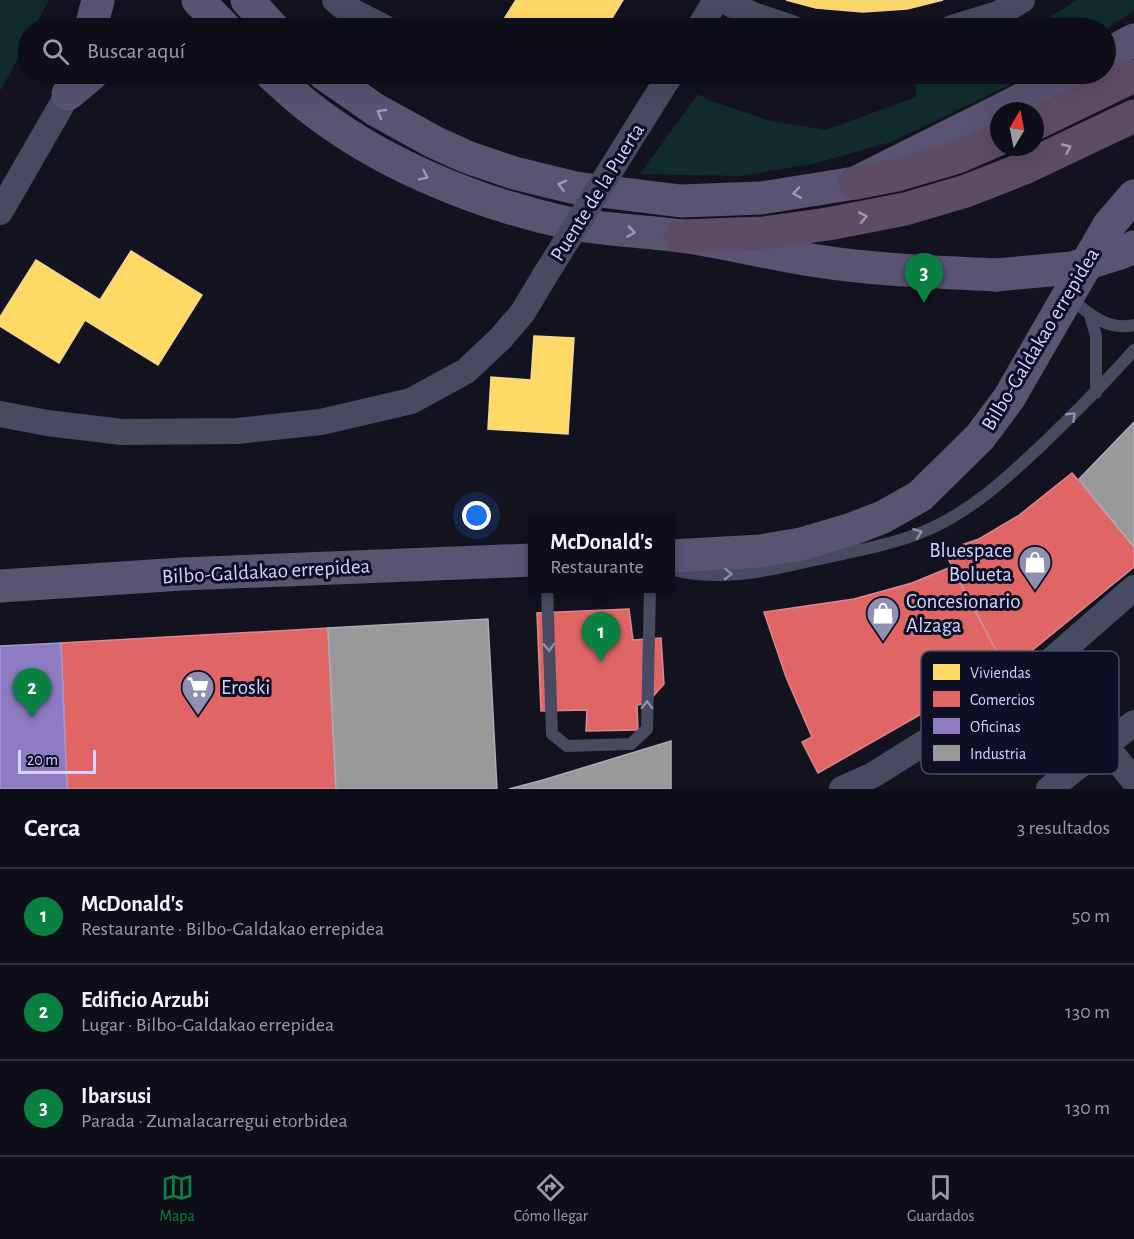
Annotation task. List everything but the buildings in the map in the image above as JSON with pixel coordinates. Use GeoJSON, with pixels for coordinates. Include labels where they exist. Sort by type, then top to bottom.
{"type":"FeatureCollection","features":[{"type":"Feature","properties":{"kind":"highway"},"geometry":{"type":"LineString","coordinates":[[1044,120],[1134,76]]}},
{"type":"Feature","properties":{"kind":"highway"},"geometry":{"type":"LineString","coordinates":[[680,236],[764,233],[828,224],[905,208],[966,191],[1022,169],[1134,116]]}},
{"type":"Feature","properties":{"kind":"highway"},"geometry":{"type":"LineString","coordinates":[[855,183],[897,175],[955,158],[990,143]]}},
{"type":"Feature","properties":{"kind":"main road"},"geometry":{"type":"LineString","coordinates":[[94,18],[98,0]]}},
{"type":"Feature","properties":{"kind":"main road"},"geometry":{"type":"LineString","coordinates":[[198,0],[215,18]]}},
{"type":"Feature","properties":{"kind":"main road"},"geometry":{"type":"LineString","coordinates":[[246,0],[263,18]]}},
{"type":"Feature","properties":{"kind":"main road"},"geometry":{"type":"LineString","coordinates":[[1116,49],[1134,39]]}},
{"type":"Feature","properties":{"kind":"main road"},"geometry":{"type":"LineString","coordinates":[[282,84],[306,105],[357,140],[418,173],[454,190],[504,207],[569,223],[680,236],[811,260],[892,271],[996,275],[1072,268],[1134,247]]}},
{"type":"Feature","properties":{"kind":"main road"},"geometry":{"type":"LineString","coordinates":[[338,84],[376,110],[434,142],[467,157],[514,173],[576,188],[681,201],[761,198],[855,183],[990,116]]}},
{"type":"Feature","properties":{"kind":"main road"},"geometry":{"type":"LineString","coordinates":[[1017,102],[1052,84]]}},
{"type":"Feature","properties":{"kind":"main road","name":"Bilbo-Galdakao errepidea"},"geometry":{"type":"LineString","coordinates":[[675,556],[761,550],[801,544],[883,517],[920,496],[980,437],[1078,305],[1109,225],[1134,196]]}},
{"type":"Feature","properties":{"kind":"main road","name":"Bilbo-Galdakao errepidea"},"geometry":{"type":"LineString","coordinates":[[0,586],[193,573],[528,560]]}},
{"type":"Feature","properties":{"kind":"street"},"geometry":{"type":"LineString","coordinates":[[705,18],[716,0]]}},
{"type":"Feature","properties":{"kind":"street"},"geometry":{"type":"LineString","coordinates":[[723,0],[762,18]]}},
{"type":"Feature","properties":{"kind":"street"},"geometry":{"type":"LineString","coordinates":[[985,18],[998,14],[1022,0]]}},
{"type":"Feature","properties":{"kind":"street"},"geometry":{"type":"LineString","coordinates":[[348,4],[370,18]]}},
{"type":"Feature","properties":{"kind":"street"},"geometry":{"type":"LineString","coordinates":[[0,212],[76,84]]}},
{"type":"Feature","properties":{"kind":"street","name":"Puente de la Puerta"},"geometry":{"type":"LineString","coordinates":[[0,414],[47,423],[122,432],[237,431],[321,422],[411,401],[466,371],[516,321],[665,84]]}},
{"type":"Feature","properties":{"kind":"street"},"geometry":{"type":"LineString","coordinates":[[1062,651],[1134,588]]}},
{"type":"Feature","properties":{"kind":"street"},"geometry":{"type":"LineString","coordinates":[[1119,735],[1134,723]]}},
{"type":"Feature","properties":{"kind":"street"},"geometry":{"type":"LineString","coordinates":[[842,789],[873,775],[921,745]]}},
{"type":"Feature","properties":{"kind":"street"},"geometry":{"type":"LineString","coordinates":[[1119,762],[1134,781]]}},
{"type":"Feature","properties":{"kind":"street"},"geometry":{"type":"LineString","coordinates":[[1049,789],[1069,774]]}},
{"type":"Feature","properties":{"kind":"lane"},"geometry":{"type":"LineString","coordinates":[[1078,305],[1113,327],[1134,325]]}},
{"type":"Feature","properties":{"kind":"lane"},"geometry":{"type":"LineString","coordinates":[[1078,305],[1096,336],[1096,393]]}},
{"type":"Feature","properties":{"kind":"lane"},"geometry":{"type":"LineString","coordinates":[[675,571],[683,573],[735,575],[763,572],[920,533],[988,494],[1096,393],[1134,350]]}},
{"type":"Feature","properties":{"kind":"lane"},"geometry":{"type":"LineString","coordinates":[[547,593],[552,734],[567,746],[631,744],[647,729],[650,593]]}},
{"type":"Feature","properties":{"kind":"green space"},"geometry":{"type":"Polygon","coordinates":[[[0,0],[49,0],[39,18],[18,18],[18,58],[0,91],[0,0]]]}},
{"type":"Feature","properties":{"kind":"green space"},"geometry":{"type":"Polygon","coordinates":[[[1077,0],[1134,0],[1134,11],[1116,23],[1116,18],[1049,18],[1077,0]]]}},
{"type":"Feature","properties":{"kind":"green space"},"geometry":{"type":"Polygon","coordinates":[[[915,84],[1012,84],[891,142],[816,163],[740,176],[640,174],[698,94],[770,121],[826,130],[916,97],[915,84]]]}},
{"type":"Feature","properties":{"kind":"place","name":"Ibarsusi"},"geometry":{"type":"Point","coordinates":[924,303]}},
{"type":"Feature","properties":{"kind":"place","name":"Bluespace Bolueta"},"geometry":{"type":"Point","coordinates":[1035,591]}},
{"type":"Feature","properties":{"kind":"place","name":"Concesionario Alzaga"},"geometry":{"type":"Point","coordinates":[883,642]}},
{"type":"Feature","properties":{"kind":"place","name":"McDonald's"},"geometry":{"type":"Point","coordinates":[601,662]}},
{"type":"Feature","properties":{"kind":"place","name":"Eroski"},"geometry":{"type":"Point","coordinates":[198,716]}},
{"type":"Feature","properties":{"kind":"place","name":"Edificio Arzubi"},"geometry":{"type":"Point","coordinates":[32,718]}}]}
